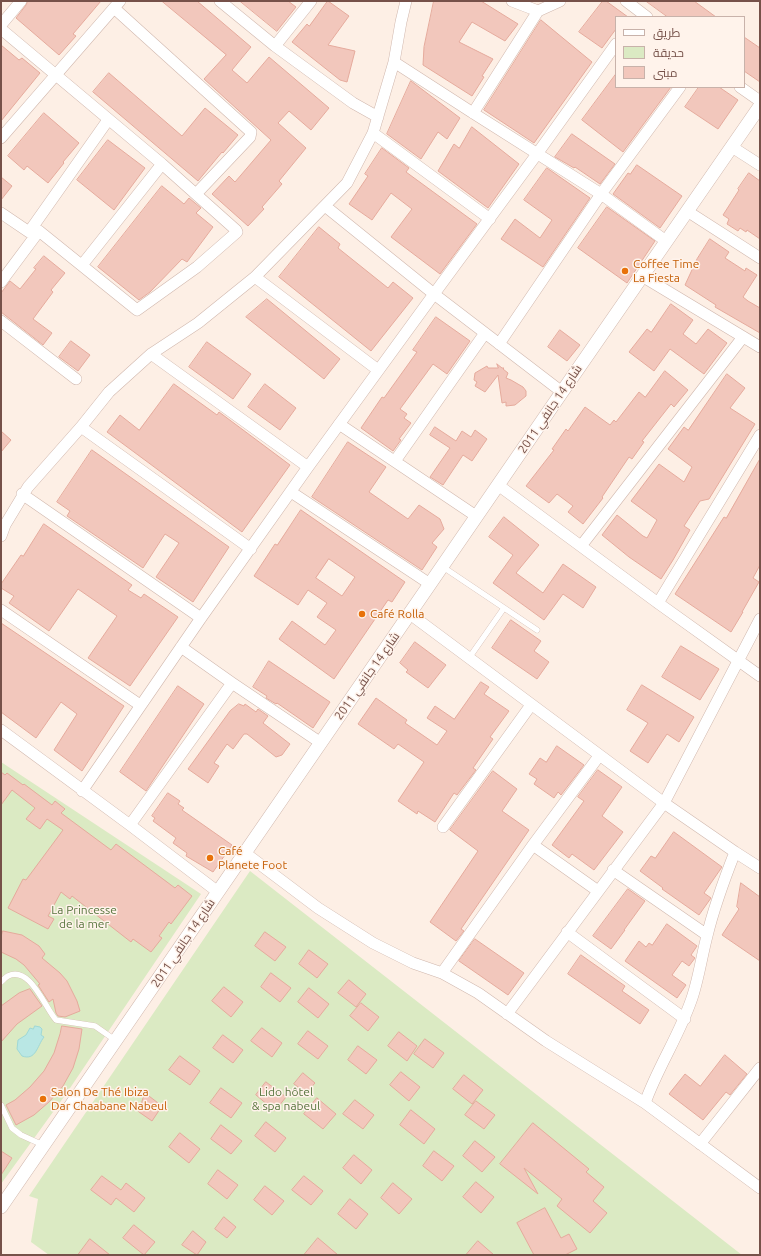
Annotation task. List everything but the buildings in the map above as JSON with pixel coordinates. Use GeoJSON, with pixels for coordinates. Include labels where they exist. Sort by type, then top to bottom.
{"type":"FeatureCollection","features":[{"type":"Feature","properties":{"kind":"street"},"geometry":{"type":"LineString","coordinates":[[1,25],[20,1]]}},
{"type":"Feature","properties":{"kind":"street"},"geometry":{"type":"LineString","coordinates":[[220,1],[275,46],[353,103],[378,117]]}},
{"type":"Feature","properties":{"kind":"street"},"geometry":{"type":"LineString","coordinates":[[275,46],[311,1]]}},
{"type":"Feature","properties":{"kind":"street"},"geometry":{"type":"LineString","coordinates":[[1,536],[5,525],[22,494],[109,392],[151,354],[198,323],[256,277],[347,184],[373,133],[394,62],[400,22],[406,1]]}},
{"type":"Feature","properties":{"kind":"street"},"geometry":{"type":"LineString","coordinates":[[512,1],[538,11]]}},
{"type":"Feature","properties":{"kind":"street"},"geometry":{"type":"LineString","coordinates":[[473,113],[538,11],[560,1]]}},
{"type":"Feature","properties":{"kind":"street"},"geometry":{"type":"LineString","coordinates":[[626,1],[641,15]]}},
{"type":"Feature","properties":{"kind":"street"},"geometry":{"type":"LineString","coordinates":[[1,138],[117,5],[251,132],[250,136],[196,194]]}},
{"type":"Feature","properties":{"kind":"street"},"geometry":{"type":"LineString","coordinates":[[1,29],[162,164],[236,230],[236,233],[197,268],[137,310],[82,265],[34,231],[1,213]]}},
{"type":"Feature","properties":{"kind":"street"},"geometry":{"type":"LineString","coordinates":[[82,791],[201,618],[308,467],[538,154],[615,45]]}},
{"type":"Feature","properties":{"kind":"street"},"geometry":{"type":"LineString","coordinates":[[394,62],[601,194],[666,241]]}},
{"type":"Feature","properties":{"kind":"street"},"geometry":{"type":"LineString","coordinates":[[499,344],[601,194],[679,88]]}},
{"type":"Feature","properties":{"kind":"street"},"geometry":{"type":"LineString","coordinates":[[741,88],[760,101]]}},
{"type":"Feature","properties":{"kind":"street","name":"شارع 14 جانفي 2011"},"geometry":{"type":"LineString","coordinates":[[1,1207],[760,106]]}},
{"type":"Feature","properties":{"kind":"street"},"geometry":{"type":"LineString","coordinates":[[1,281],[108,120]]}},
{"type":"Feature","properties":{"kind":"street"},"geometry":{"type":"LineString","coordinates":[[373,133],[490,219]]}},
{"type":"Feature","properties":{"kind":"street"},"geometry":{"type":"LineString","coordinates":[[732,147],[760,165]]}},
{"type":"Feature","properties":{"kind":"street"},"geometry":{"type":"LineString","coordinates":[[82,265],[162,164]]}},
{"type":"Feature","properties":{"kind":"street"},"geometry":{"type":"LineString","coordinates":[[325,206],[434,294],[562,392]]}},
{"type":"Feature","properties":{"kind":"street"},"geometry":{"type":"LineString","coordinates":[[687,210],[760,258]]}},
{"type":"Feature","properties":{"kind":"street"},"geometry":{"type":"LineString","coordinates":[[642,276],[760,347]]}},
{"type":"Feature","properties":{"kind":"street"},"geometry":{"type":"LineString","coordinates":[[256,277],[378,370]]}},
{"type":"Feature","properties":{"kind":"street"},"geometry":{"type":"LineString","coordinates":[[1,321],[76,379]]}},
{"type":"Feature","properties":{"kind":"street"},"geometry":{"type":"LineString","coordinates":[[396,461],[484,333]]}},
{"type":"Feature","properties":{"kind":"street"},"geometry":{"type":"LineString","coordinates":[[581,546],[743,337]]}},
{"type":"Feature","properties":{"kind":"street"},"geometry":{"type":"LineString","coordinates":[[151,354],[308,467]]}},
{"type":"Feature","properties":{"kind":"street"},"geometry":{"type":"LineString","coordinates":[[340,424],[476,516]]}},
{"type":"Feature","properties":{"kind":"street"},"geometry":{"type":"LineString","coordinates":[[81,426],[251,549]]}},
{"type":"Feature","properties":{"kind":"street"},"geometry":{"type":"LineString","coordinates":[[658,603],[760,435]]}},
{"type":"Feature","properties":{"kind":"street"},"geometry":{"type":"LineString","coordinates":[[498,485],[760,676]]}},
{"type":"Feature","properties":{"kind":"street"},"geometry":{"type":"LineString","coordinates":[[291,492],[430,584]]}},
{"type":"Feature","properties":{"kind":"street"},"geometry":{"type":"LineString","coordinates":[[22,494],[201,618]]}},
{"type":"Feature","properties":{"kind":"street"},"geometry":{"type":"LineString","coordinates":[[1,610],[140,706]]}},
{"type":"Feature","properties":{"kind":"street"},"geometry":{"type":"LineString","coordinates":[[410,614],[599,756],[664,803],[760,868]]}},
{"type":"Feature","properties":{"kind":"street"},"geometry":{"type":"LineString","coordinates":[[507,1014],[664,803],[760,619]]}},
{"type":"Feature","properties":{"kind":"street"},"geometry":{"type":"LineString","coordinates":[[181,647],[321,743]]}},
{"type":"Feature","properties":{"kind":"street"},"geometry":{"type":"LineString","coordinates":[[130,825],[232,683]]}},
{"type":"Feature","properties":{"kind":"street"},"geometry":{"type":"LineString","coordinates":[[443,827],[531,705]]}},
{"type":"Feature","properties":{"kind":"street"},"geometry":{"type":"LineString","coordinates":[[1,730],[218,892]]}},
{"type":"Feature","properties":{"kind":"street"},"geometry":{"type":"LineString","coordinates":[[442,973],[533,845],[599,756]]}},
{"type":"Feature","properties":{"kind":"street"},"geometry":{"type":"LineString","coordinates":[[533,845],[598,891]]}},
{"type":"Feature","properties":{"kind":"street"},"geometry":{"type":"LineString","coordinates":[[645,1103],[650,1089],[685,1019],[694,994],[723,881],[735,852]]}},
{"type":"Feature","properties":{"kind":"street"},"geometry":{"type":"LineString","coordinates":[[245,853],[318,908],[373,943],[413,963],[442,973],[478,993],[579,1062],[645,1103],[760,1188]]}},
{"type":"Feature","properties":{"kind":"street"},"geometry":{"type":"LineString","coordinates":[[613,870],[708,935]]}},
{"type":"Feature","properties":{"kind":"street"},"geometry":{"type":"LineString","coordinates":[[567,932],[685,1019]]}},
{"type":"Feature","properties":{"kind":"street"},"geometry":{"type":"LineString","coordinates":[[700,1144],[760,1068]]}},
{"type":"Feature","properties":{"kind":"lane"},"geometry":{"type":"LineString","coordinates":[[442,567],[537,630]]}},
{"type":"Feature","properties":{"kind":"lane"},"geometry":{"type":"LineString","coordinates":[[469,658],[504,608]]}},
{"type":"Feature","properties":{"kind":"lane"},"geometry":{"type":"LineString","coordinates":[[1,982],[8,976],[16,974],[26,978],[56,1020],[95,1026],[116,1040]]}},
{"type":"Feature","properties":{"kind":"lane"},"geometry":{"type":"LineString","coordinates":[[1,1105],[12,1128],[21,1135],[43,1146]]}},
{"type":"Feature","properties":{"kind":"green space","name":"La Princesse de la mer"},"geometry":{"type":"Polygon","coordinates":[[[1,762],[201,894],[66,1094],[1,1184],[1,762]]]}},
{"type":"Feature","properties":{"kind":"green space","name":"Lido hôtel & spa nabeul"},"geometry":{"type":"Polygon","coordinates":[[[250,871],[742,1255],[49,1255],[31,1242],[38,1199],[29,1196],[250,871]]]}},
{"type":"Feature","properties":{"kind":"water"},"geometry":{"type":"Polygon","coordinates":[[[35,1026],[42,1029],[41,1035],[44,1037],[33,1055],[27,1057],[22,1056],[17,1049],[18,1040],[26,1035],[30,1028],[33,1029],[35,1026]]]}},
{"type":"Feature","properties":{"kind":"place","name":"Coffee Time La Fiesta"},"geometry":{"type":"Point","coordinates":[625,271]}},
{"type":"Feature","properties":{"kind":"place","name":"Café Rolla"},"geometry":{"type":"Point","coordinates":[362,614]}},
{"type":"Feature","properties":{"kind":"place","name":"Café Planete Foot"},"geometry":{"type":"Point","coordinates":[210,858]}},
{"type":"Feature","properties":{"kind":"place","name":"Salon De Thé Ibiza Dar Chaabane Nabeul"},"geometry":{"type":"Point","coordinates":[43,1099]}}]}
